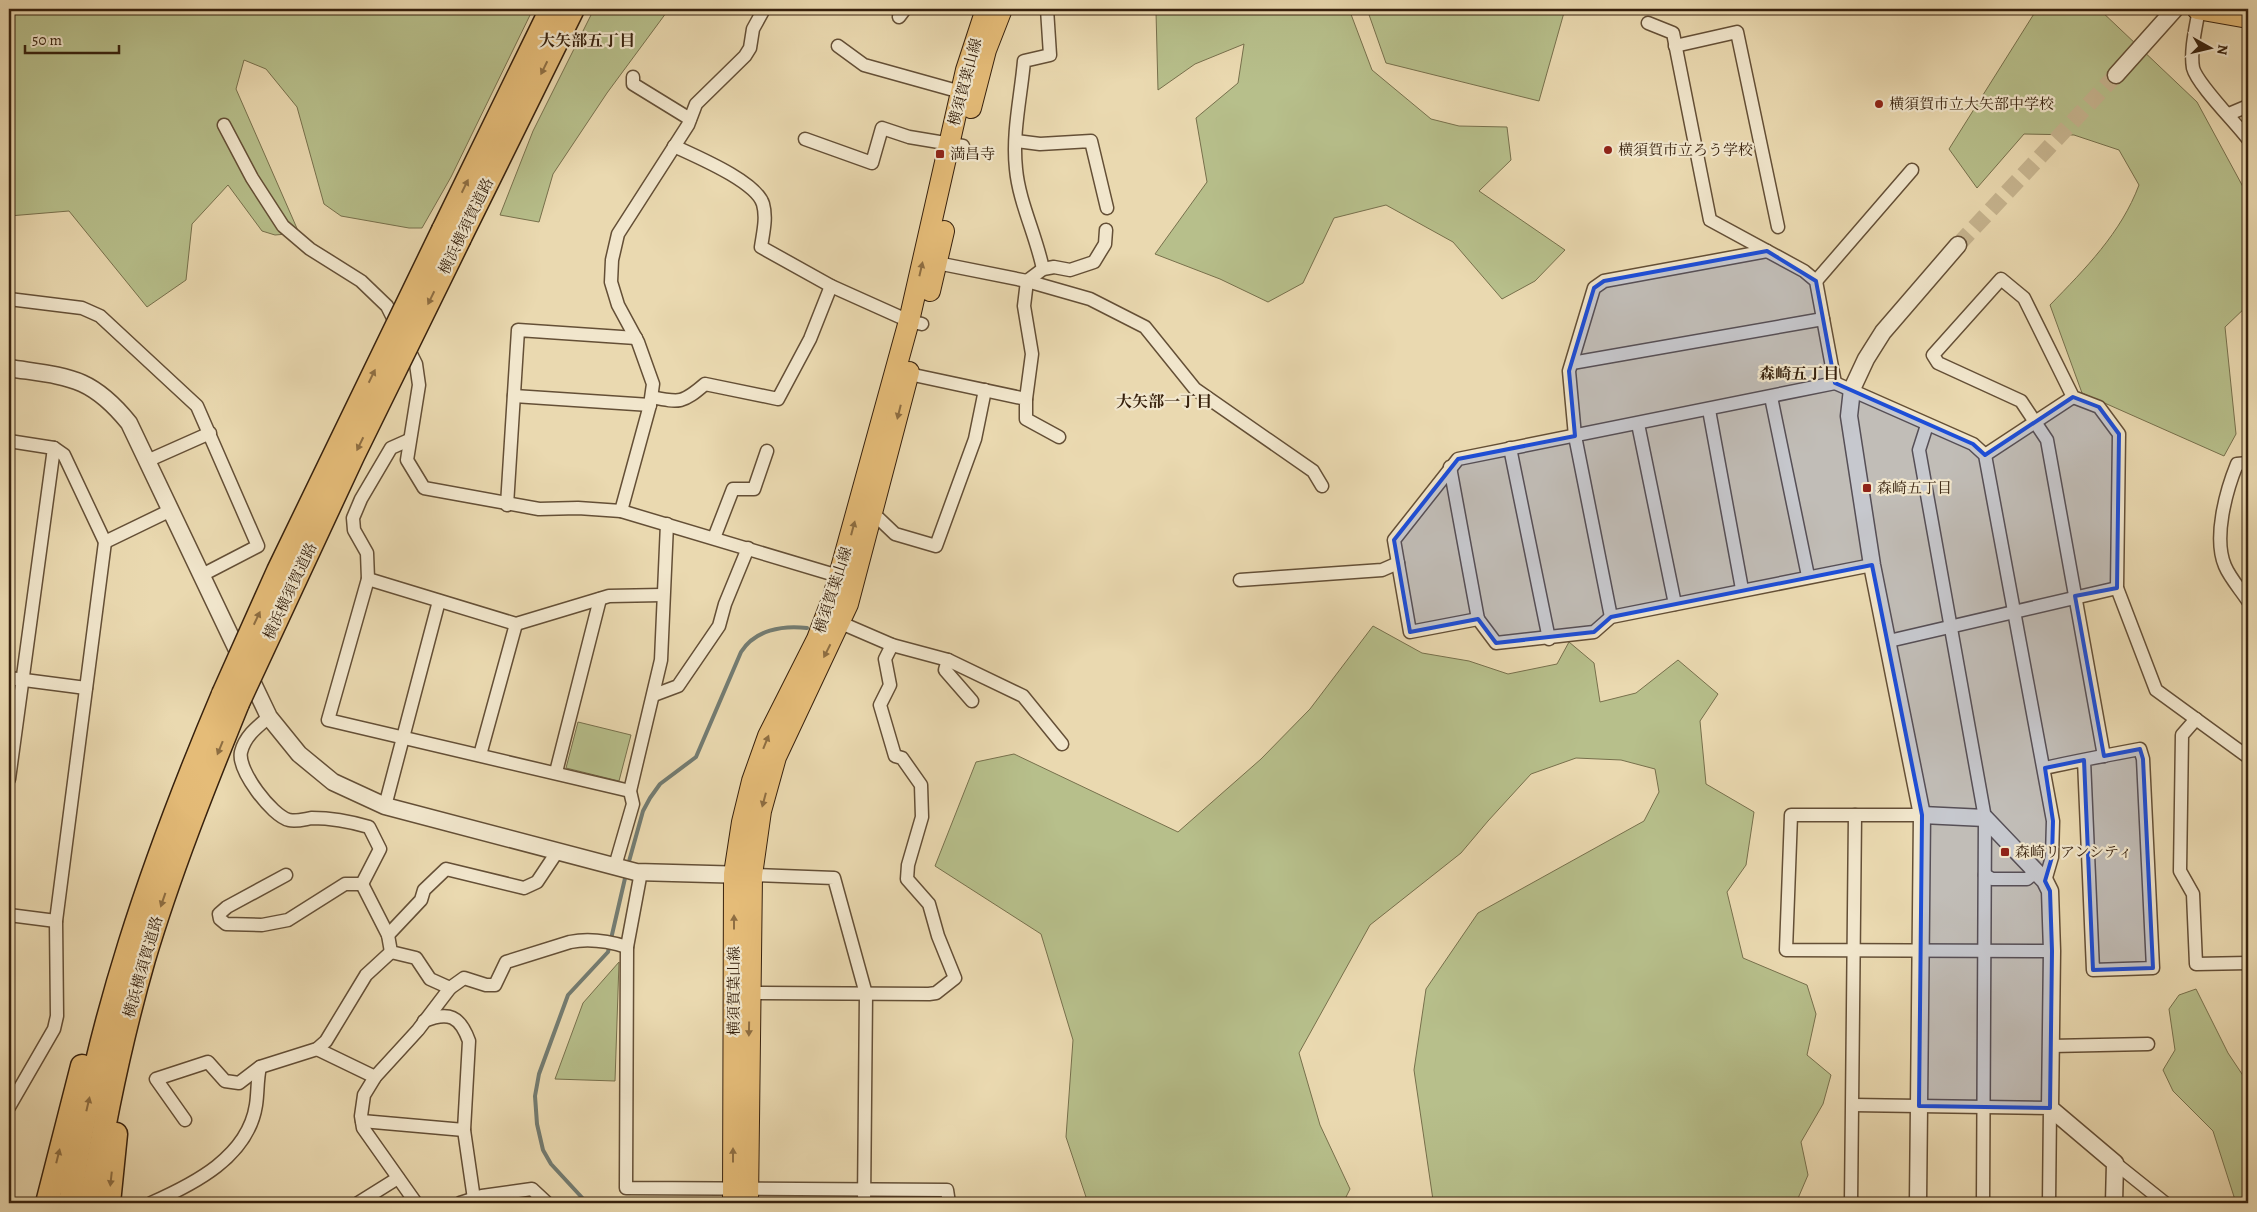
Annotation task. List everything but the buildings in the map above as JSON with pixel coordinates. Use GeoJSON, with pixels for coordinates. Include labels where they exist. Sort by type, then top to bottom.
{"type":"FeatureCollection","features":[{"type":"Feature","properties":{"kind":"highway","name":"横浜横須賀道路"},"geometry":{"type":"LineString","coordinates":[[70,1203],[85,1117],[110,1012],[154,867],[193,763],[230,698],[349,465],[550,9]]}},
{"type":"Feature","properties":{"kind":"highway","name":"横浜横須賀道路"},"geometry":{"type":"LineString","coordinates":[[452,234],[573,9]]}},
{"type":"Feature","properties":{"kind":"highway","name":"横浜横須賀道路"},"geometry":{"type":"LineString","coordinates":[[91,1203],[111,1091],[145,958],[230,698]]}},
{"type":"Feature","properties":{"kind":"highway"},"geometry":{"type":"LineString","coordinates":[[47,1203],[85,1054],[135,893],[158,832],[193,763]]}},
{"type":"Feature","properties":{"kind":"highway"},"geometry":{"type":"LineString","coordinates":[[109,1203],[120,1101],[145,958]]}},
{"type":"Feature","properties":{"kind":"main road","name":"横須賀葉山線"},"geometry":{"type":"LineString","coordinates":[[968,94],[966,70],[986,9]]}},
{"type":"Feature","properties":{"kind":"main road","name":"横須賀葉山線"},"geometry":{"type":"LineString","coordinates":[[740,1196],[750,993],[743,875],[776,757],[841,623],[847,579],[915,322],[968,94],[1002,9]]}},
{"type":"Feature","properties":{"kind":"main road"},"geometry":{"type":"LineString","coordinates":[[2198,9],[2248,18]]}},
{"type":"Feature","properties":{"kind":"main road","name":"横須賀葉山線"},"geometry":{"type":"LineString","coordinates":[[740,1196],[743,875],[746,801],[768,736],[847,579],[873,513],[909,374],[915,322],[936,263],[956,144]]}},
{"type":"Feature","properties":{"kind":"street"},"geometry":{"type":"LineString","coordinates":[[621,511],[651,401],[653,384],[636,338],[618,305],[610,282],[612,260],[618,234],[674,146],[690,119],[696,104],[745,56],[750,48],[753,29],[764,9]]}},
{"type":"Feature","properties":{"kind":"street"},"geometry":{"type":"LineString","coordinates":[[1043,269],[1016,171],[1016,141],[1024,61],[1050,55],[1047,9]]}},
{"type":"Feature","properties":{"kind":"street"},"geometry":{"type":"LineString","coordinates":[[2116,75],[2175,9]]}},
{"type":"Feature","properties":{"kind":"street"},"geometry":{"type":"LineString","coordinates":[[2198,9],[2193,68],[2202,84],[2248,139]]}},
{"type":"Feature","properties":{"kind":"street"},"geometry":{"type":"LineString","coordinates":[[1648,23],[1673,34],[1710,220],[1767,251],[1816,281],[1835,383]]}},
{"type":"Feature","properties":{"kind":"street"},"geometry":{"type":"LineString","coordinates":[[1675,46],[1737,32],[1778,227]]}},
{"type":"Feature","properties":{"kind":"street"},"geometry":{"type":"LineString","coordinates":[[838,46],[864,65],[968,94]]}},
{"type":"Feature","properties":{"kind":"street"},"geometry":{"type":"LineString","coordinates":[[633,77],[633,84],[690,119]]}},
{"type":"Feature","properties":{"kind":"street"},"geometry":{"type":"LineString","coordinates":[[2229,114],[2248,106]]}},
{"type":"Feature","properties":{"kind":"street"},"geometry":{"type":"LineString","coordinates":[[224,125],[252,178],[283,226],[310,249],[361,281],[387,306],[416,364],[419,385],[406,460],[424,488],[539,510],[578,508],[621,511],[847,579]]}},
{"type":"Feature","properties":{"kind":"street"},"geometry":{"type":"LineString","coordinates":[[805,139],[872,163],[882,128],[909,137],[956,144]]}},
{"type":"Feature","properties":{"kind":"street"},"geometry":{"type":"LineString","coordinates":[[1016,141],[1040,144],[1091,141],[1107,208]]}},
{"type":"Feature","properties":{"kind":"street"},"geometry":{"type":"LineString","coordinates":[[674,146],[743,182],[758,195],[763,203],[765,218],[761,246],[778,258],[831,286],[915,322]]}},
{"type":"Feature","properties":{"kind":"street"},"geometry":{"type":"LineString","coordinates":[[1816,281],[1912,170]]}},
{"type":"Feature","properties":{"kind":"street"},"geometry":{"type":"LineString","coordinates":[[1059,438],[1026,420],[1026,399],[1032,354],[1024,306],[1027,281],[1043,269],[1054,267],[1070,270],[1094,262],[1105,244],[1106,230]]}},
{"type":"Feature","properties":{"kind":"street"},"geometry":{"type":"LineString","coordinates":[[1918,1203],[1922,815],[1889,641],[1872,564],[1848,416],[1852,389],[1866,359],[1883,332],[1958,245]]}},
{"type":"Feature","properties":{"kind":"street"},"geometry":{"type":"LineString","coordinates":[[1611,617],[1575,436],[1569,371],[1594,288],[1604,281],[1767,251]]}},
{"type":"Feature","properties":{"kind":"street"},"geometry":{"type":"LineString","coordinates":[[936,263],[1027,281],[1090,299],[1145,328],[1195,388],[1313,471],[1322,486]]}},
{"type":"Feature","properties":{"kind":"street"},"geometry":{"type":"LineString","coordinates":[[2104,756],[2047,440],[2021,401],[1938,363],[1933,355],[2001,279],[2024,298],[2073,397],[2099,407],[2119,434],[2117,588],[2156,690],[2248,756]]}},
{"type":"Feature","properties":{"kind":"street"},"geometry":{"type":"LineString","coordinates":[[514,396],[674,402],[692,397],[705,384],[778,398],[810,340],[831,286]]}},
{"type":"Feature","properties":{"kind":"street"},"geometry":{"type":"LineString","coordinates":[[9,299],[82,308],[100,316],[197,406],[258,546],[202,575]]}},
{"type":"Feature","properties":{"kind":"street"},"geometry":{"type":"LineString","coordinates":[[1572,363],[1823,319]]}},
{"type":"Feature","properties":{"kind":"street"},"geometry":{"type":"LineString","coordinates":[[507,505],[518,330],[636,338]]}},
{"type":"Feature","properties":{"kind":"street"},"geometry":{"type":"LineString","coordinates":[[9,368],[72,378],[111,400],[129,423],[269,717],[299,754],[333,782],[385,806],[628,870],[834,878],[866,994],[864,1203]]}},
{"type":"Feature","properties":{"kind":"street"},"geometry":{"type":"LineString","coordinates":[[909,374],[1026,399]]}},
{"type":"Feature","properties":{"kind":"street"},"geometry":{"type":"LineString","coordinates":[[1478,619],[1410,632],[1394,540],[1458,459],[1709,410],[1835,383],[1973,444],[1985,455],[2045,768],[2053,821],[2052,857],[2041,876],[2027,879],[1992,879],[1985,875]]}},
{"type":"Feature","properties":{"kind":"street"},"geometry":{"type":"LineString","coordinates":[[873,513],[895,534],[936,546],[975,439],[985,390]]}},
{"type":"Feature","properties":{"kind":"street"},"geometry":{"type":"LineString","coordinates":[[1772,397],[1808,576]]}},
{"type":"Feature","properties":{"kind":"street"},"geometry":{"type":"LineString","coordinates":[[1985,455],[2035,420],[2073,397]]}},
{"type":"Feature","properties":{"kind":"street"},"geometry":{"type":"LineString","coordinates":[[1709,410],[1742,589]]}},
{"type":"Feature","properties":{"kind":"street"},"geometry":{"type":"LineString","coordinates":[[1638,424],[1675,604]]}},
{"type":"Feature","properties":{"kind":"street"},"geometry":{"type":"LineString","coordinates":[[1927,425],[1918,450],[1985,818],[1983,1203]]}},
{"type":"Feature","properties":{"kind":"street"},"geometry":{"type":"LineString","coordinates":[[147,461],[210,433]]}},
{"type":"Feature","properties":{"kind":"street"},"geometry":{"type":"LineString","coordinates":[[409,440],[391,448],[360,499],[352,518],[354,530],[367,553],[368,579],[328,720],[556,772],[630,791]]}},
{"type":"Feature","properties":{"kind":"street"},"geometry":{"type":"LineString","coordinates":[[9,441],[54,448],[64,455],[79,483],[105,542],[56,921],[57,1016],[54,1029],[9,1107]]}},
{"type":"Feature","properties":{"kind":"street"},"geometry":{"type":"LineString","coordinates":[[9,779],[54,448]]}},
{"type":"Feature","properties":{"kind":"street"},"geometry":{"type":"LineString","coordinates":[[1510,448],[1549,638]]}},
{"type":"Feature","properties":{"kind":"street"},"geometry":{"type":"LineString","coordinates":[[714,538],[733,489],[754,489],[768,451]]}},
{"type":"Feature","properties":{"kind":"street"},"geometry":{"type":"LineString","coordinates":[[2248,463],[2237,464],[2229,484],[2220,534],[2225,565],[2248,601]]}},
{"type":"Feature","properties":{"kind":"street"},"geometry":{"type":"LineString","coordinates":[[1450,467],[1478,619],[1496,643],[1594,632],[1611,617],[1872,564]]}},
{"type":"Feature","properties":{"kind":"street"},"geometry":{"type":"LineString","coordinates":[[105,542],[171,510]]}},
{"type":"Feature","properties":{"kind":"street"},"geometry":{"type":"LineString","coordinates":[[667,524],[660,660],[654,695],[630,791],[633,804],[623,946],[626,1188],[740,1196],[864,1190],[947,1190],[948,1203]]}},
{"type":"Feature","properties":{"kind":"street"},"geometry":{"type":"LineString","coordinates":[[654,695],[678,686],[719,626],[725,604],[748,548]]}},
{"type":"Feature","properties":{"kind":"street"},"geometry":{"type":"LineString","coordinates":[[1240,580],[1382,570],[1398,562]]}},
{"type":"Feature","properties":{"kind":"street"},"geometry":{"type":"LineString","coordinates":[[368,579],[516,624],[609,596],[662,595]]}},
{"type":"Feature","properties":{"kind":"street"},"geometry":{"type":"LineString","coordinates":[[1889,641],[1951,628],[2075,596],[2117,588]]}},
{"type":"Feature","properties":{"kind":"street"},"geometry":{"type":"LineString","coordinates":[[556,772],[600,599]]}},
{"type":"Feature","properties":{"kind":"street"},"geometry":{"type":"LineString","coordinates":[[385,806],[439,601]]}},
{"type":"Feature","properties":{"kind":"street"},"geometry":{"type":"LineString","coordinates":[[841,623],[892,644],[948,660],[1023,696],[1062,744]]}},
{"type":"Feature","properties":{"kind":"street"},"geometry":{"type":"LineString","coordinates":[[480,755],[516,624]]}},
{"type":"Feature","properties":{"kind":"street"},"geometry":{"type":"LineString","coordinates":[[750,993],[936,993],[955,978],[938,936],[929,904],[906,879],[908,864],[922,817],[921,785],[902,758],[895,756],[880,704],[890,685],[885,659],[892,644]]}},
{"type":"Feature","properties":{"kind":"street"},"geometry":{"type":"LineString","coordinates":[[948,660],[946,670],[972,701]]}},
{"type":"Feature","properties":{"kind":"street"},"geometry":{"type":"LineString","coordinates":[[9,678],[86,688]]}},
{"type":"Feature","properties":{"kind":"street"},"geometry":{"type":"LineString","coordinates":[[269,717],[246,738],[240,754],[244,768],[268,806],[278,815],[290,820],[313,818],[368,827],[380,849],[362,884]]}},
{"type":"Feature","properties":{"kind":"street"},"geometry":{"type":"LineString","coordinates":[[2196,719],[2182,734],[2180,872],[2193,894],[2196,964],[2248,963]]}},
{"type":"Feature","properties":{"kind":"street"},"geometry":{"type":"LineString","coordinates":[[2045,768],[2084,760],[2140,749],[2143,759],[2152,968],[2093,970],[2084,760]]}},
{"type":"Feature","properties":{"kind":"street"},"geometry":{"type":"LineString","coordinates":[[2049,1203],[2052,950],[2050,891],[2041,876],[1985,818],[1922,815],[1792,815],[1786,950],[2052,950]]}},
{"type":"Feature","properties":{"kind":"street"},"geometry":{"type":"LineString","coordinates":[[1851,1203],[1855,815]]}},
{"type":"Feature","properties":{"kind":"street"},"geometry":{"type":"LineString","coordinates":[[388,935],[421,900],[424,890],[446,869],[524,888],[537,882],[557,852]]}},
{"type":"Feature","properties":{"kind":"street"},"geometry":{"type":"LineString","coordinates":[[286,875],[227,907],[219,914],[220,920],[226,924],[262,925],[288,920],[345,884],[362,884]]}},
{"type":"Feature","properties":{"kind":"street"},"geometry":{"type":"LineString","coordinates":[[362,884],[388,935],[391,952]]}},
{"type":"Feature","properties":{"kind":"street"},"geometry":{"type":"LineString","coordinates":[[9,914],[56,921]]}},
{"type":"Feature","properties":{"kind":"street"},"geometry":{"type":"LineString","coordinates":[[416,1203],[363,1128],[361,1116],[364,1096],[375,1077],[450,988],[464,978],[486,985],[495,985],[506,962],[581,940],[605,941],[623,946]]}},
{"type":"Feature","properties":{"kind":"street"},"geometry":{"type":"LineString","coordinates":[[391,952],[416,958],[430,979],[450,988]]}},
{"type":"Feature","properties":{"kind":"street"},"geometry":{"type":"LineString","coordinates":[[185,1120],[156,1079],[208,1062],[225,1081],[239,1083],[260,1067],[317,1050],[326,1041],[366,975],[391,952]]}},
{"type":"Feature","properties":{"kind":"street"},"geometry":{"type":"LineString","coordinates":[[424,1021],[438,1015],[449,1016],[458,1021],[465,1030],[469,1041],[464,1130],[474,1199]]}},
{"type":"Feature","properties":{"kind":"street"},"geometry":{"type":"LineString","coordinates":[[2051,1046],[2148,1044]]}},
{"type":"Feature","properties":{"kind":"street"},"geometry":{"type":"LineString","coordinates":[[317,1050],[375,1077]]}},
{"type":"Feature","properties":{"kind":"street"},"geometry":{"type":"LineString","coordinates":[[151,1203],[182,1189],[227,1159],[248,1130],[256,1106],[260,1067]]}},
{"type":"Feature","properties":{"kind":"street"},"geometry":{"type":"LineString","coordinates":[[1852,1106],[2050,1108],[2115,1164],[2165,1203]]}},
{"type":"Feature","properties":{"kind":"street"},"geometry":{"type":"LineString","coordinates":[[362,1122],[464,1130]]}},
{"type":"Feature","properties":{"kind":"street"},"geometry":{"type":"LineString","coordinates":[[2114,1203],[2115,1164]]}},
{"type":"Feature","properties":{"kind":"street"},"geometry":{"type":"LineString","coordinates":[[358,1203],[398,1178]]}},
{"type":"Feature","properties":{"kind":"street"},"geometry":{"type":"LineString","coordinates":[[460,1203],[532,1189],[547,1203]]}},
{"type":"Feature","properties":{"kind":"highlighted area"},"geometry":{"type":"Polygon","coordinates":[[[1767,251],[1816,281],[1835,383],[1973,444],[1985,455],[2073,397],[2099,407],[2119,434],[2117,588],[2075,596],[2104,756],[2140,749],[2143,759],[2153,968],[2093,970],[2084,760],[2045,768],[2053,821],[2052,857],[2045,881],[2050,891],[2052,951],[2050,1108],[1919,1106],[1922,815],[1872,565],[1611,617],[1594,632],[1496,643],[1478,619],[1410,632],[1394,540],[1458,459],[1575,436],[1569,371],[1594,288],[1604,281],[1767,251]]]}},
{"type":"Feature","properties":{"kind":"green space"},"geometry":{"type":"Polygon","coordinates":[[[9,9],[533,9],[451,177],[422,228],[409,228],[341,216],[324,204],[297,107],[266,69],[244,60],[236,89],[299,233],[275,235],[262,231],[228,185],[192,224],[186,280],[147,307],[69,211],[9,216],[9,9]]]}},
{"type":"Feature","properties":{"kind":"green space"},"geometry":{"type":"Polygon","coordinates":[[[594,9],[669,9],[607,93],[553,174],[539,222],[500,215],[533,131],[594,9]]]}},
{"type":"Feature","properties":{"kind":"green space"},"geometry":{"type":"Polygon","coordinates":[[[1154,9],[1349,9],[1372,70],[1431,119],[1459,126],[1507,127],[1511,160],[1479,191],[1565,250],[1535,281],[1502,299],[1453,242],[1386,205],[1334,218],[1303,283],[1268,302],[1220,279],[1155,254],[1207,182],[1196,118],[1238,83],[1244,44],[1195,64],[1158,90],[1156,12],[1154,9]]]}},
{"type":"Feature","properties":{"kind":"green space"},"geometry":{"type":"Polygon","coordinates":[[[1367,9],[1565,9],[1539,101],[1386,63],[1367,9]]]}},
{"type":"Feature","properties":{"kind":"green space"},"geometry":{"type":"Polygon","coordinates":[[[2037,9],[2099,9],[2197,102],[2248,196],[2248,305],[2225,327],[2236,434],[2224,456],[2082,393],[2050,305],[2101,250],[2122,219],[2139,185],[2119,150],[2074,135],[2024,134],[1977,188],[1949,149],[2037,9]]]}},
{"type":"Feature","properties":{"kind":"green space"},"geometry":{"type":"Polygon","coordinates":[[[1373,626],[1422,653],[1469,661],[1508,674],[1557,664],[1569,642],[1594,663],[1600,702],[1636,693],[1678,660],[1718,694],[1700,721],[1706,784],[1754,812],[1746,865],[1727,892],[1743,958],[1807,985],[1816,1014],[1807,1055],[1831,1075],[1823,1104],[1801,1142],[1808,1175],[1796,1203],[1435,1203],[1433,1200],[1414,1070],[1426,989],[1478,913],[1644,821],[1659,792],[1655,769],[1621,760],[1576,758],[1531,774],[1461,853],[1370,925],[1299,1053],[1320,1125],[1350,1189],[1343,1203],[1088,1203],[1066,1137],[1073,1040],[1041,934],[935,866],[976,762],[1014,754],[1178,832],[1261,759],[1310,709],[1373,626]]]}},
{"type":"Feature","properties":{"kind":"green space"},"geometry":{"type":"Polygon","coordinates":[[[578,722],[631,735],[619,781],[566,768],[578,722]]]}},
{"type":"Feature","properties":{"kind":"green space"},"geometry":{"type":"Polygon","coordinates":[[[619,962],[615,1081],[555,1079],[583,1003],[619,962]]]}},
{"type":"Feature","properties":{"kind":"green space"},"geometry":{"type":"Polygon","coordinates":[[[2196,989],[2228,1053],[2248,1083],[2248,1203],[2236,1203],[2213,1131],[2173,1091],[2163,1070],[2175,1050],[2169,1009],[2179,995],[2196,989]]]}},
{"type":"Feature","properties":{"kind":"waterway"},"geometry":{"type":"LineString","coordinates":[[628,865],[643,811],[660,784],[696,757],[741,652],[761,634],[779,628],[807,628]]}},
{"type":"Feature","properties":{"kind":"waterway"},"geometry":{"type":"LineString","coordinates":[[587,1203],[551,1164],[543,1150],[537,1124],[535,1096],[539,1074],[568,995],[608,952],[626,874]]}},
{"type":"Feature","properties":{"kind":"tunnel"},"geometry":{"type":"LineString","coordinates":[[1958,245],[2116,75]]}},
{"type":"Feature","properties":{"kind":"place","name":"横須賀市立大矢部中学校"},"geometry":{"type":"Point","coordinates":[1879,104]}},
{"type":"Feature","properties":{"kind":"place","name":"横須賀市立ろう学校"},"geometry":{"type":"Point","coordinates":[1608,150]}},
{"type":"Feature","properties":{"kind":"place","name":"満昌寺"},"geometry":{"type":"Point","coordinates":[940,154]}},
{"type":"Feature","properties":{"kind":"place","name":"森崎五丁目"},"geometry":{"type":"Point","coordinates":[1867,488]}},
{"type":"Feature","properties":{"kind":"place","name":"森崎リアンシティ"},"geometry":{"type":"Point","coordinates":[2005,852]}},
{"type":"Feature","properties":{"kind":"district","name":"大矢部五丁目"},"geometry":{"type":"Point","coordinates":[587,40]}},
{"type":"Feature","properties":{"kind":"district","name":"森崎五丁目"},"geometry":{"type":"Point","coordinates":[1799,373]}},
{"type":"Feature","properties":{"kind":"district","name":"大矢部一丁目"},"geometry":{"type":"Point","coordinates":[1164,401]}}]}
